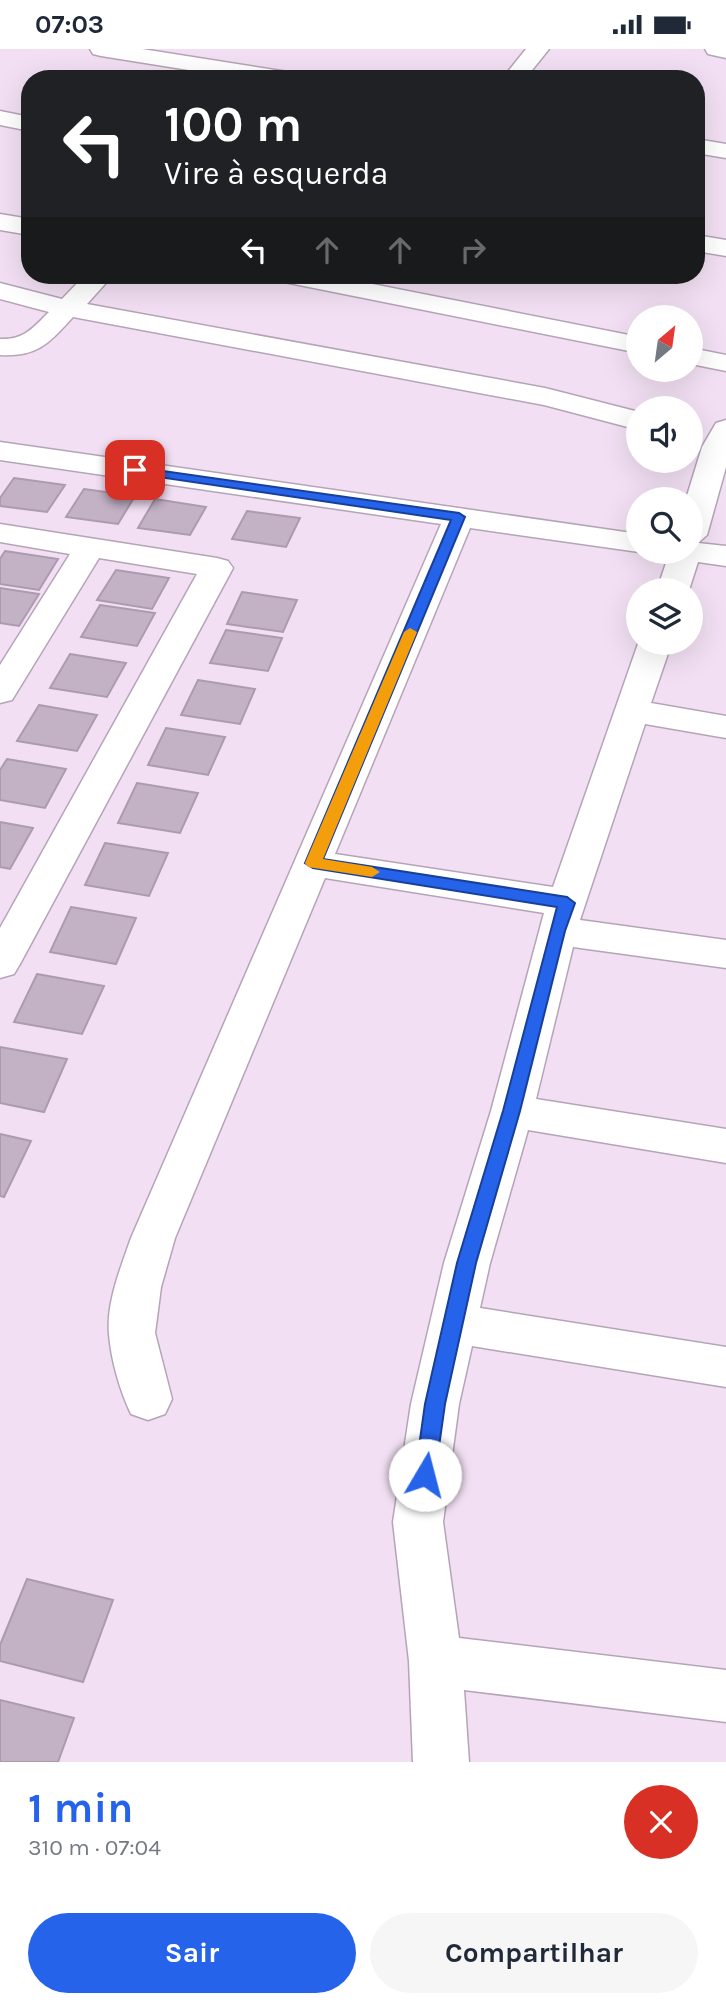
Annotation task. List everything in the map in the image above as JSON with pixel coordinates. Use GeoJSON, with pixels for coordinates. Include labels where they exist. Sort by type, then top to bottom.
{"type":"FeatureCollection","features":[{"type":"Feature","properties":{"kind":"street"},"geometry":{"type":"LineString","coordinates":[[101,49],[232,70]]}},
{"type":"Feature","properties":{"kind":"street"},"geometry":{"type":"LineString","coordinates":[[520,70],[538,49]]}},
{"type":"Feature","properties":{"kind":"street"},"geometry":{"type":"LineString","coordinates":[[716,49],[726,51]]}},
{"type":"Feature","properties":{"kind":"street"},"geometry":{"type":"LineString","coordinates":[[0,118],[21,122]]}},
{"type":"Feature","properties":{"kind":"street"},"geometry":{"type":"LineString","coordinates":[[705,148],[726,151]]}},
{"type":"Feature","properties":{"kind":"street"},"geometry":{"type":"LineString","coordinates":[[0,222],[21,226]]}},
{"type":"Feature","properties":{"kind":"street"},"geometry":{"type":"LineString","coordinates":[[705,244],[726,248]]}},
{"type":"Feature","properties":{"kind":"street"},"geometry":{"type":"LineString","coordinates":[[0,347],[18,348],[35,341],[91,284]]}},
{"type":"Feature","properties":{"kind":"street"},"geometry":{"type":"LineString","coordinates":[[334,284],[626,342]]}},
{"type":"Feature","properties":{"kind":"street"},"geometry":{"type":"LineString","coordinates":[[0,291],[65,309],[545,397],[626,418]]}},
{"type":"Feature","properties":{"kind":"street"},"geometry":{"type":"LineString","coordinates":[[704,359],[726,363]]}},
{"type":"Feature","properties":{"kind":"street"},"geometry":{"type":"LineString","coordinates":[[703,488],[715,440]]}},
{"type":"Feature","properties":{"kind":"street"},"geometry":{"type":"LineString","coordinates":[[0,451],[626,541]]}},
{"type":"Feature","properties":{"kind":"street"},"geometry":{"type":"LineString","coordinates":[[148,1399],[132,1333],[138,1287],[153,1238],[459,517]]}},
{"type":"Feature","properties":{"kind":"street"},"geometry":{"type":"LineString","coordinates":[[0,533],[217,568],[0,964]]}},
{"type":"Feature","properties":{"kind":"street"},"geometry":{"type":"LineString","coordinates":[[0,692],[90,548]]}},
{"type":"Feature","properties":{"kind":"street"},"geometry":{"type":"LineString","coordinates":[[703,553],[726,556]]}},
{"type":"Feature","properties":{"kind":"street"},"geometry":{"type":"LineString","coordinates":[[441,1762],[436,1661],[418,1522],[435,1404],[467,1263],[512,1111],[562,917],[651,655]]}},
{"type":"Feature","properties":{"kind":"street"},"geometry":{"type":"LineString","coordinates":[[632,711],[726,727]]}},
{"type":"Feature","properties":{"kind":"street"},"geometry":{"type":"LineString","coordinates":[[313,863],[726,954]]}},
{"type":"Feature","properties":{"kind":"street"},"geometry":{"type":"LineString","coordinates":[[512,1111],[726,1146]]}},
{"type":"Feature","properties":{"kind":"street"},"geometry":{"type":"LineString","coordinates":[[453,1323],[726,1367]]}},
{"type":"Feature","properties":{"kind":"street"},"geometry":{"type":"LineString","coordinates":[[436,1661],[726,1696]]}},
{"type":"Feature","properties":{"kind":"building"},"geometry":{"type":"Polygon","coordinates":[[[14,478],[65,485],[47,512],[0,506],[0,498],[14,478]]]}},
{"type":"Feature","properties":{"kind":"building"},"geometry":{"type":"Polygon","coordinates":[[[84,489],[135,496],[118,524],[66,517],[84,489]]]}},
{"type":"Feature","properties":{"kind":"building"},"geometry":{"type":"Polygon","coordinates":[[[155,499],[206,507],[190,535],[138,528],[155,499]]]}},
{"type":"Feature","properties":{"kind":"building"},"geometry":{"type":"Polygon","coordinates":[[[247,511],[300,518],[286,547],[232,539],[247,511]]]}},
{"type":"Feature","properties":{"kind":"building"},"geometry":{"type":"Polygon","coordinates":[[[5,551],[58,559],[39,590],[0,584],[0,559],[5,551]]]}},
{"type":"Feature","properties":{"kind":"building"},"geometry":{"type":"Polygon","coordinates":[[[116,570],[169,578],[152,609],[97,600],[116,570]]]}},
{"type":"Feature","properties":{"kind":"building"},"geometry":{"type":"Polygon","coordinates":[[[0,588],[39,594],[19,626],[0,623],[0,588]]]}},
{"type":"Feature","properties":{"kind":"building"},"geometry":{"type":"Polygon","coordinates":[[[242,592],[297,600],[283,632],[227,624],[242,592]]]}},
{"type":"Feature","properties":{"kind":"building"},"geometry":{"type":"Polygon","coordinates":[[[100,605],[155,613],[137,646],[81,637],[100,605]]]}},
{"type":"Feature","properties":{"kind":"building"},"geometry":{"type":"Polygon","coordinates":[[[226,630],[282,638],[268,671],[210,663],[226,630]]]}},
{"type":"Feature","properties":{"kind":"building"},"geometry":{"type":"Polygon","coordinates":[[[70,654],[126,663],[107,697],[50,688],[70,654]]]}},
{"type":"Feature","properties":{"kind":"building"},"geometry":{"type":"Polygon","coordinates":[[[198,680],[255,689],[240,724],[181,715],[198,680]]]}},
{"type":"Feature","properties":{"kind":"building"},"geometry":{"type":"Polygon","coordinates":[[[39,705],[97,715],[77,751],[17,741],[39,705]]]}},
{"type":"Feature","properties":{"kind":"building"},"geometry":{"type":"Polygon","coordinates":[[[166,728],[225,737],[208,775],[148,765],[166,728]]]}},
{"type":"Feature","properties":{"kind":"building"},"geometry":{"type":"Polygon","coordinates":[[[7,759],[66,769],[45,808],[0,800],[0,770],[7,759]]]}},
{"type":"Feature","properties":{"kind":"building"},"geometry":{"type":"Polygon","coordinates":[[[137,783],[198,793],[180,833],[118,823],[137,783]]]}},
{"type":"Feature","properties":{"kind":"building"},"geometry":{"type":"Polygon","coordinates":[[[0,822],[33,828],[10,869],[0,867],[0,822]]]}},
{"type":"Feature","properties":{"kind":"building"},"geometry":{"type":"Polygon","coordinates":[[[105,843],[168,853],[149,896],[85,885],[105,843]]]}},
{"type":"Feature","properties":{"kind":"building"},"geometry":{"type":"Polygon","coordinates":[[[71,907],[136,918],[116,964],[50,952],[71,907]]]}},
{"type":"Feature","properties":{"kind":"building"},"geometry":{"type":"Polygon","coordinates":[[[37,974],[104,986],[82,1034],[14,1022],[37,974]]]}},
{"type":"Feature","properties":{"kind":"building"},"geometry":{"type":"Polygon","coordinates":[[[0,1047],[67,1059],[44,1112],[0,1103],[0,1047]]]}},
{"type":"Feature","properties":{"kind":"building"},"geometry":{"type":"Polygon","coordinates":[[[0,1134],[31,1141],[4,1197],[0,1196],[0,1134]]]}},
{"type":"Feature","properties":{"kind":"building"},"geometry":{"type":"Polygon","coordinates":[[[27,1579],[113,1600],[83,1682],[0,1661],[0,1645],[27,1579]]]}},
{"type":"Feature","properties":{"kind":"building"},"geometry":{"type":"Polygon","coordinates":[[[0,1700],[74,1718],[58,1762],[0,1762],[0,1700]]]}},
{"type":"Feature","properties":{"kind":"slow traffic"},"geometry":{"type":"LineString","coordinates":[[372,872],[313,863],[410,632]]}},
{"type":"Feature","properties":{"kind":"route"},"geometry":{"type":"LineString","coordinates":[[135,470],[459,517],[313,863],[567,903],[557,931],[512,1111],[467,1263],[435,1404],[425,1475]]}}]}
